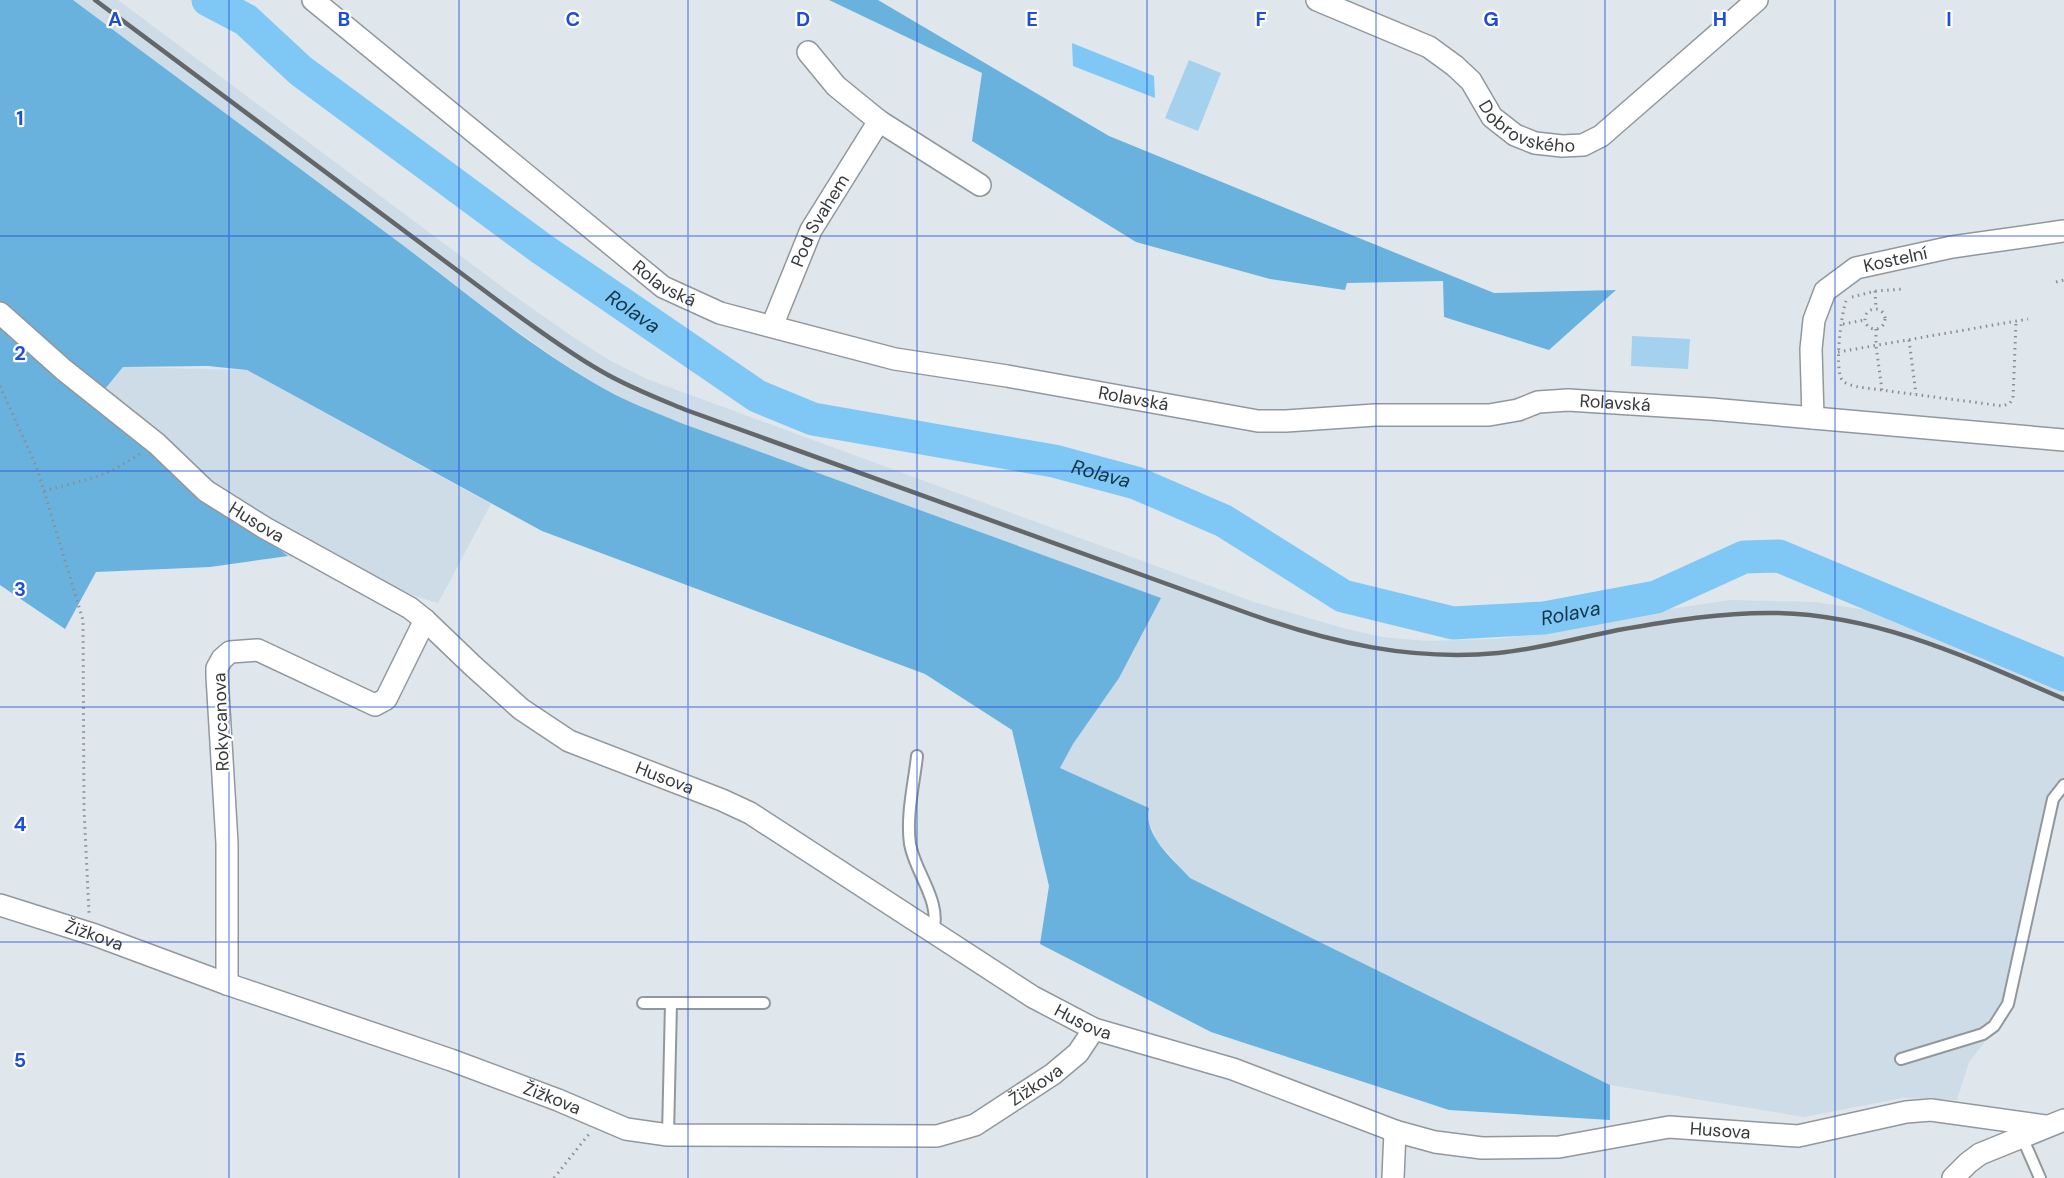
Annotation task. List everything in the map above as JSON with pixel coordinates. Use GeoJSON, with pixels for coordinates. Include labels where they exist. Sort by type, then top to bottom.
{"type":"FeatureCollection","features":[{"type":"Feature","properties":{"kind":"street","name":"Rolavská"},"geometry":{"type":"LineString","coordinates":[[313,0],[663,287],[720,313],[895,360],[1007,376],[1258,421],[1375,415],[1489,415],[1518,410],[1538,402],[1568,400],[1711,409],[2064,440]]}},
{"type":"Feature","properties":{"kind":"street","name":"Dobrovského"},"geometry":{"type":"LineString","coordinates":[[1317,0],[1429,47],[1471,81],[1492,117],[1515,135],[1535,143],[1562,146],[1583,145],[1601,136],[1757,0]]}},
{"type":"Feature","properties":{"kind":"street"},"geometry":{"type":"LineString","coordinates":[[808,52],[836,86],[879,121],[980,185]]}},
{"type":"Feature","properties":{"kind":"street","name":"Pod Svahem"},"geometry":{"type":"LineString","coordinates":[[772,326],[811,230],[879,121]]}},
{"type":"Feature","properties":{"kind":"street","name":"Kostelní"},"geometry":{"type":"LineString","coordinates":[[1813,418],[1811,349],[1814,320],[1825,291],[1856,268],[1952,247],[2064,231]]}},
{"type":"Feature","properties":{"kind":"street","name":"Husova"},"geometry":{"type":"LineString","coordinates":[[0,313],[64,370],[157,444],[206,491],[265,528],[391,596],[425,620],[521,709],[569,741],[750,813],[1033,997],[1094,1029],[1233,1069],[1395,1131],[1435,1142],[1482,1148],[1559,1147],[1669,1127],[1798,1136],[1906,1112],[1931,1110],[2055,1123]]}},
{"type":"Feature","properties":{"kind":"street","name":"Rokycanova"},"geometry":{"type":"LineString","coordinates":[[227,984],[227,843],[217,668],[230,652],[258,650],[375,705],[386,699],[425,620]]}},
{"type":"Feature","properties":{"kind":"street","name":"Žižkova"},"geometry":{"type":"LineString","coordinates":[[0,905],[90,933],[227,984],[451,1060],[626,1129],[668,1135],[937,1136],[975,1125],[1053,1074],[1078,1053],[1094,1029]]}},
{"type":"Feature","properties":{"kind":"street"},"geometry":{"type":"LineString","coordinates":[[1953,1178],[1980,1154],[2055,1123]]}},
{"type":"Feature","properties":{"kind":"street"},"geometry":{"type":"LineString","coordinates":[[1393,1178],[1395,1131]]}},
{"type":"Feature","properties":{"kind":"lane"},"geometry":{"type":"LineString","coordinates":[[917,756],[909,828],[911,846],[934,908],[936,921],[933,932]]}},
{"type":"Feature","properties":{"kind":"lane"},"geometry":{"type":"LineString","coordinates":[[1901,1059],[1983,1034],[1994,1026],[2008,1004],[2053,799],[2064,785]]}},
{"type":"Feature","properties":{"kind":"lane"},"geometry":{"type":"LineString","coordinates":[[643,1003],[764,1003]]}},
{"type":"Feature","properties":{"kind":"lane"},"geometry":{"type":"LineString","coordinates":[[668,1135],[671,1003]]}},
{"type":"Feature","properties":{"kind":"lane"},"geometry":{"type":"LineString","coordinates":[[2022,1137],[2040,1178]]}},
{"type":"Feature","properties":{"kind":"path"},"geometry":{"type":"LineString","coordinates":[[2056,282],[2064,280]]}},
{"type":"Feature","properties":{"kind":"path"},"geometry":{"type":"LineString","coordinates":[[1904,289],[1875,291],[1849,298],[1845,302],[1838,352],[1841,378],[1844,382],[1858,387],[2003,406],[2010,403],[2013,398],[2016,322]]}},
{"type":"Feature","properties":{"kind":"path"},"geometry":{"type":"LineString","coordinates":[[1875,291],[1876,308]]}},
{"type":"Feature","properties":{"kind":"path"},"geometry":{"type":"LineString","coordinates":[[1876,308],[1882,311],[1886,320],[1883,326],[1876,329],[1867,326],[1865,320],[1869,310],[1876,308]]}},
{"type":"Feature","properties":{"kind":"path"},"geometry":{"type":"LineString","coordinates":[[1838,352],[2028,319]]}},
{"type":"Feature","properties":{"kind":"path"},"geometry":{"type":"LineString","coordinates":[[1842,324],[1865,320]]}},
{"type":"Feature","properties":{"kind":"path"},"geometry":{"type":"LineString","coordinates":[[1876,329],[1882,390]]}},
{"type":"Feature","properties":{"kind":"path"},"geometry":{"type":"LineString","coordinates":[[1909,340],[1916,394]]}},
{"type":"Feature","properties":{"kind":"path"},"geometry":{"type":"LineString","coordinates":[[0,386],[37,468],[83,620],[84,809],[90,933]]}},
{"type":"Feature","properties":{"kind":"path"},"geometry":{"type":"LineString","coordinates":[[44,491],[96,477],[115,469],[157,444]]}},
{"type":"Feature","properties":{"kind":"path"},"geometry":{"type":"LineString","coordinates":[[554,1178],[601,1119]]}},
{"type":"Feature","properties":{"kind":"shaded area"},"geometry":{"type":"Polygon","coordinates":[[[0,0],[73,0],[519,334],[615,395],[681,423],[1161,598],[1119,678],[1073,744],[1060,768],[1149,808],[1150,828],[1155,837],[1190,878],[1610,1085],[1610,1120],[1449,1110],[1211,1032],[1040,944],[1049,886],[1012,730],[925,674],[542,531],[247,370],[208,366],[123,367],[91,406],[288,556],[210,567],[96,572],[65,629],[0,585],[0,0]]]}},
{"type":"Feature","properties":{"kind":"shaded area"},"geometry":{"type":"Polygon","coordinates":[[[73,0],[118,0],[509,292],[609,360],[647,379],[1254,602],[1382,637],[1426,641],[1497,639],[1541,633],[1615,617],[1731,600],[1815,602],[1867,610],[1918,625],[2064,684],[2064,785],[2009,1011],[1969,1062],[1957,1100],[1903,1098],[1804,1117],[1610,1085],[1190,878],[1156,840],[1147,816],[1148,808],[1060,768],[1073,744],[1119,678],[1160,598],[681,423],[636,405],[596,384],[493,314],[73,0]]]}},
{"type":"Feature","properties":{"kind":"shaded area"},"geometry":{"type":"Polygon","coordinates":[[[829,0],[878,0],[1109,136],[1494,293],[1616,290],[1549,350],[1444,317],[1443,281],[1347,283],[1345,290],[1270,279],[1136,242],[972,141],[982,73],[829,0]]]}},
{"type":"Feature","properties":{"kind":"shaded area"},"geometry":{"type":"Polygon","coordinates":[[[1072,43],[1154,76],[1155,98],[1073,66],[1072,43]]]}},
{"type":"Feature","properties":{"kind":"shaded area"},"geometry":{"type":"Polygon","coordinates":[[[1189,60],[1221,73],[1198,131],[1165,118],[1189,60]]]}},
{"type":"Feature","properties":{"kind":"shaded area"},"geometry":{"type":"Polygon","coordinates":[[[1632,336],[1690,339],[1688,369],[1631,366],[1632,336]]]}},
{"type":"Feature","properties":{"kind":"shaded area"},"geometry":{"type":"Polygon","coordinates":[[[123,367],[247,370],[491,504],[438,603],[288,556],[91,406],[123,367]]]}},
{"type":"Feature","properties":{"kind":"waterway","name":"Rolava"},"geometry":{"type":"LineString","coordinates":[[208,0],[246,20],[301,71],[542,249],[757,396],[813,419],[1054,461],[1136,483],[1224,521],[1343,596],[1453,623],[1544,618],[1656,597],[1744,557],[1779,556],[2064,675]]}},
{"type":"Feature","properties":{"kind":"railway"},"geometry":{"type":"LineString","coordinates":[[95,0],[501,303],[563,347],[611,377],[686,410],[1250,614],[1311,633],[1372,647],[1403,652],[1466,655],[1528,649],[1618,630],[1697,618],[1756,613],[1814,616],[1851,622],[1924,642],[2064,699]]}}]}
